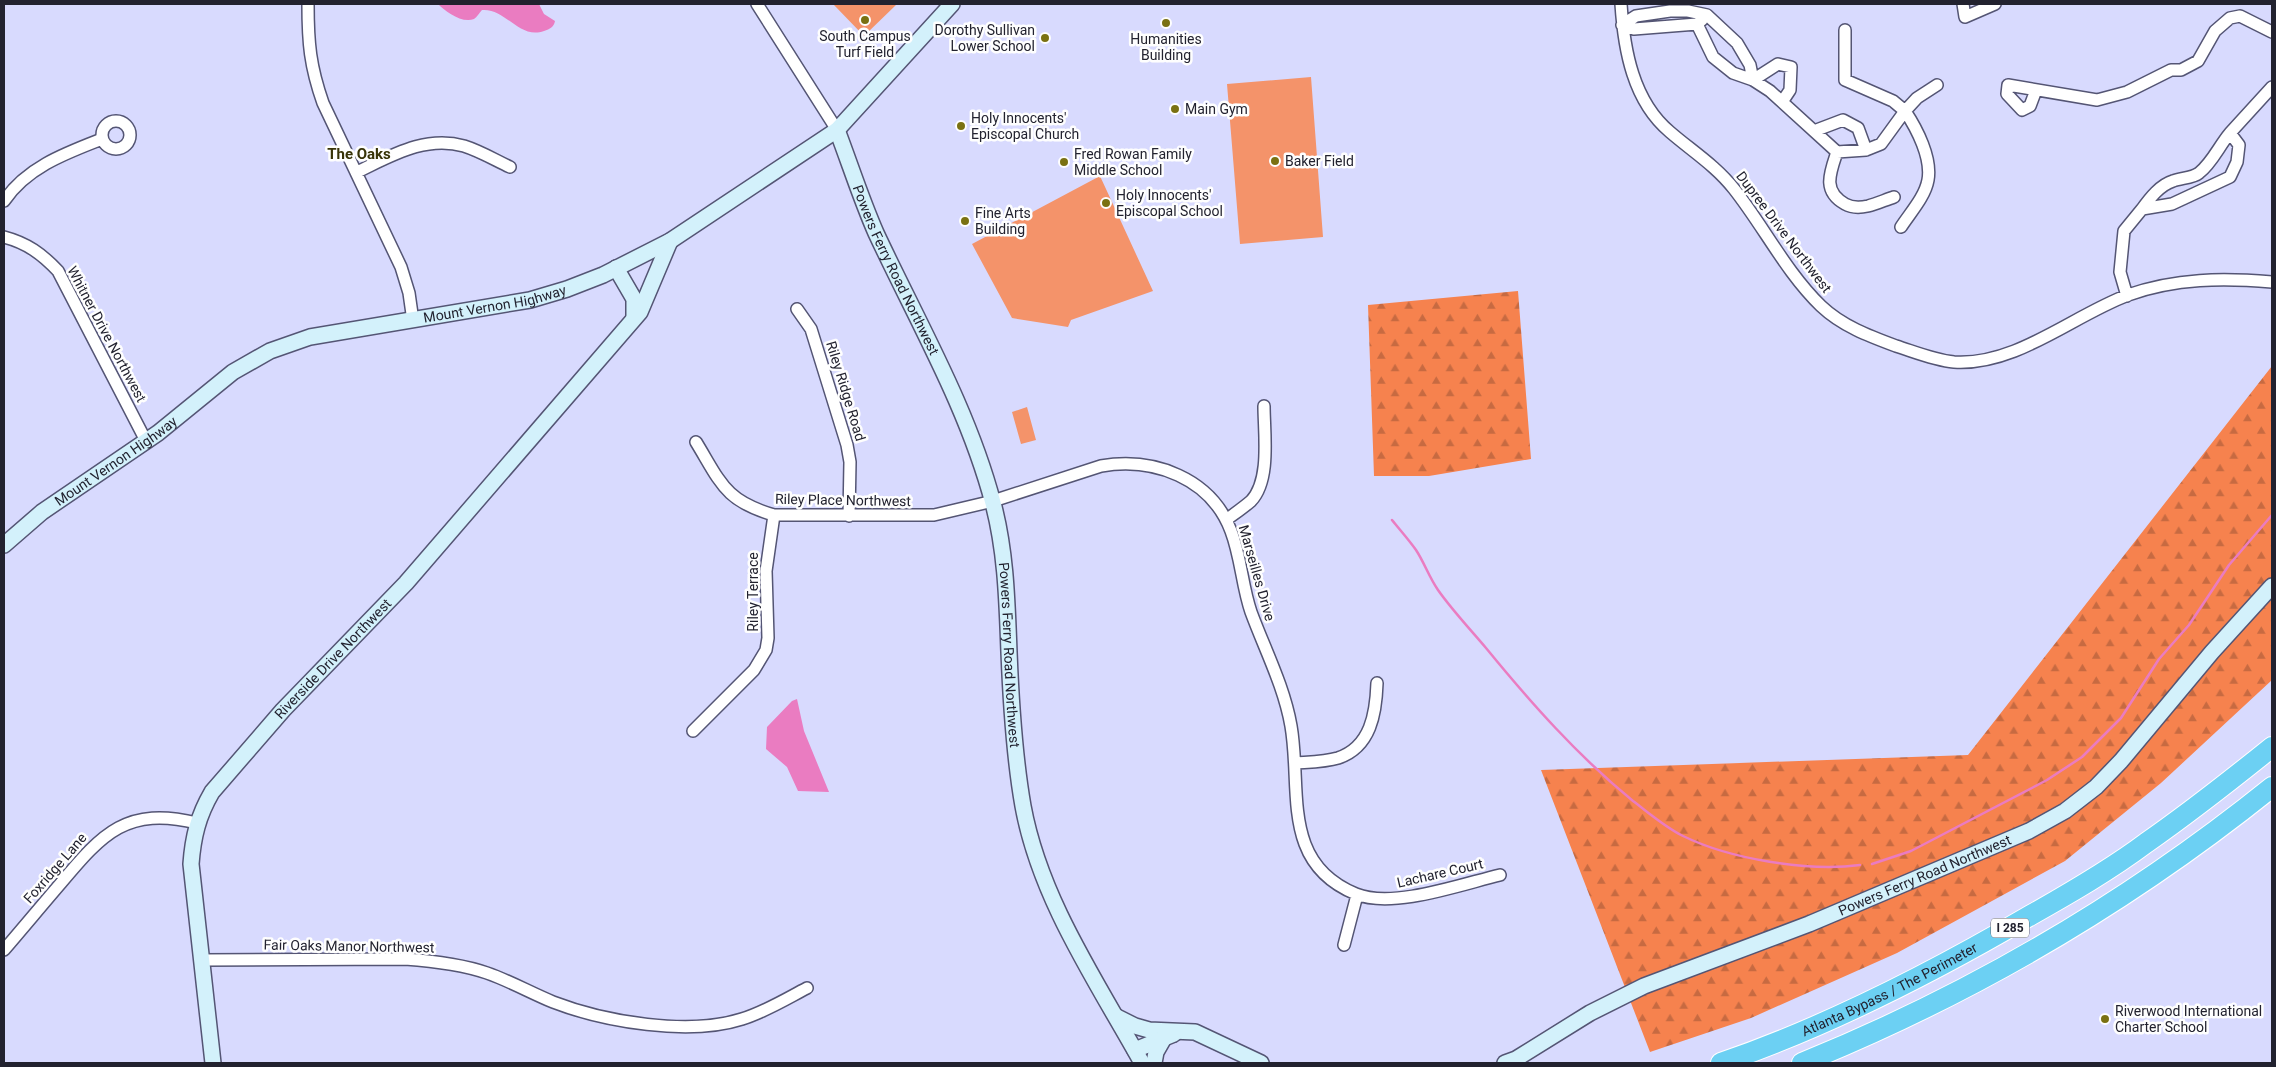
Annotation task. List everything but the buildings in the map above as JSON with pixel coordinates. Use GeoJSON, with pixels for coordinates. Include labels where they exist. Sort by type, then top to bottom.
{"type":"FeatureCollection","features":[{"type":"Feature","properties":{"kind":"highway","name":"Atlanta Bypass / The Perimeter"},"geometry":{"type":"LineString","coordinates":[[1721,1063],[1847,1012],[1940,967],[2003,932],[2068,894],[2145,844],[2272,747]]}},
{"type":"Feature","properties":{"kind":"highway","name":"I 285"},"geometry":{"type":"LineString","coordinates":[[1802,1063],[1894,1024],[1951,996],[2036,950],[2115,901],[2179,857],[2272,787]]}},
{"type":"Feature","properties":{"kind":"street"},"geometry":{"type":"LineString","coordinates":[[308,4],[308,42],[313,76],[323,103],[401,267],[409,293],[413,321]]}},
{"type":"Feature","properties":{"kind":"street"},"geometry":{"type":"LineString","coordinates":[[757,4],[837,130]]}},
{"type":"Feature","properties":{"kind":"street","name":"Mount Vernon Highway"},"geometry":{"type":"LineString","coordinates":[[4,545],[42,512],[146,441],[233,372],[270,351],[310,338],[530,300],[567,289],[616,268],[670,241],[837,130],[952,4]]}},
{"type":"Feature","properties":{"kind":"street","name":"Dupree Drive Northwest"},"geometry":{"type":"LineString","coordinates":[[1621,4],[1622,25],[1629,64],[1636,85],[1648,107],[1669,131],[1706,160],[1729,182],[1804,288],[1823,308],[1846,324],[1869,336],[1931,358],[1953,362],[1976,362],[2011,352],[2127,296],[2159,286],[2192,280],[2222,279],[2272,282]]}},
{"type":"Feature","properties":{"kind":"street"},"geometry":{"type":"LineString","coordinates":[[1963,4],[1965,17],[1995,4]]}},
{"type":"Feature","properties":{"kind":"street"},"geometry":{"type":"LineString","coordinates":[[1622,25],[1636,16],[1670,11],[1688,11],[1707,15],[1737,43],[1750,65],[1753,80]]}},
{"type":"Feature","properties":{"kind":"street"},"geometry":{"type":"LineString","coordinates":[[1622,25],[1634,30],[1697,24],[1707,15]]}},
{"type":"Feature","properties":{"kind":"street"},"geometry":{"type":"LineString","coordinates":[[2036,90],[2030,106],[2022,110],[2007,94],[2008,85],[2097,100],[2128,92],[2170,70],[2181,70],[2198,61],[2215,32],[2230,18],[2240,16],[2272,32]]}},
{"type":"Feature","properties":{"kind":"street"},"geometry":{"type":"LineString","coordinates":[[1697,24],[1713,57],[1732,74],[1753,80],[1770,91],[1837,152],[1866,150],[1881,144],[1917,98],[1937,85]]}},
{"type":"Feature","properties":{"kind":"street"},"geometry":{"type":"LineString","coordinates":[[1845,30],[1845,80],[1893,101],[1905,112],[1918,131],[1925,151],[1928,179],[1920,200],[1901,226]]}},
{"type":"Feature","properties":{"kind":"street"},"geometry":{"type":"LineString","coordinates":[[1753,80],[1778,64],[1791,67],[1790,90],[1782,102]]}},
{"type":"Feature","properties":{"kind":"street"},"geometry":{"type":"LineString","coordinates":[[2127,296],[2120,272],[2124,231],[2154,193],[2171,181],[2198,174],[2211,161],[2220,145],[2230,133],[2272,88]]}},
{"type":"Feature","properties":{"kind":"street"},"geometry":{"type":"LineString","coordinates":[[1814,131],[1843,120],[1858,128],[1866,150]]}},
{"type":"Feature","properties":{"kind":"street","name":"Powers Ferry Road Northwest"},"geometry":{"type":"LineString","coordinates":[[837,130],[875,230],[959,409],[993,501],[1006,568],[1012,707],[1017,757],[1027,822],[1038,858],[1060,914],[1142,1063]]}},
{"type":"Feature","properties":{"kind":"street"},"geometry":{"type":"LineString","coordinates":[[2142,208],[2172,204],[2230,177],[2237,162],[2239,145],[2230,133]]}},
{"type":"Feature","properties":{"kind":"street"},"geometry":{"type":"LineString","coordinates":[[4,201],[17,185],[42,165],[102,138]]}},
{"type":"Feature","properties":{"kind":"street"},"geometry":{"type":"LineString","coordinates":[[357,172],[409,148],[432,143],[463,146],[510,167]]}},
{"type":"Feature","properties":{"kind":"street"},"geometry":{"type":"LineString","coordinates":[[1837,152],[1831,170],[1830,190],[1836,198],[1852,208],[1866,207],[1894,197]]}},
{"type":"Feature","properties":{"kind":"street","name":"Whitner Drive Northwest"},"geometry":{"type":"LineString","coordinates":[[4,237],[32,248],[46,258],[58,271],[146,441]]}},
{"type":"Feature","properties":{"kind":"street","name":"Riverside Drive Northwest"},"geometry":{"type":"LineString","coordinates":[[213,1063],[191,864],[192,843],[197,823],[212,792],[288,705],[406,583],[634,316],[640,312],[670,241]]}},
{"type":"Feature","properties":{"kind":"street"},"geometry":{"type":"LineString","coordinates":[[616,268],[634,299],[634,316]]}},
{"type":"Feature","properties":{"kind":"street","name":"Riley Ridge Road"},"geometry":{"type":"LineString","coordinates":[[797,310],[811,329],[848,445],[850,462],[849,516]]}},
{"type":"Feature","properties":{"kind":"street"},"geometry":{"type":"LineString","coordinates":[[1226,520],[1251,500],[1262,482],[1264,471],[1264,406]]}},
{"type":"Feature","properties":{"kind":"street","name":"Riley Place Northwest"},"geometry":{"type":"LineString","coordinates":[[696,442],[721,484],[731,495],[751,508],[774,515],[934,516],[993,501]]}},
{"type":"Feature","properties":{"kind":"street","name":"Marseilles Drive"},"geometry":{"type":"LineString","coordinates":[[993,501],[1101,466],[1138,463],[1165,469],[1190,481],[1211,499],[1226,520],[1235,542],[1244,591],[1286,702],[1291,726],[1295,764],[1297,818],[1306,848],[1316,864],[1329,877],[1357,895]]}},
{"type":"Feature","properties":{"kind":"street","name":"Riley Terrace"},"geometry":{"type":"LineString","coordinates":[[693,731],[754,670],[766,650],[768,638],[766,571],[774,515]]}},
{"type":"Feature","properties":{"kind":"street","name":"Powers Ferry Road Northwest"},"geometry":{"type":"LineString","coordinates":[[1505,1063],[1590,1013],[1644,986],[1809,924],[2029,831],[2065,811],[2096,787],[2121,761],[2212,652],[2272,586]]}},
{"type":"Feature","properties":{"kind":"street"},"geometry":{"type":"LineString","coordinates":[[1295,764],[1337,758],[1358,746],[1367,734],[1373,719],[1377,683]]}},
{"type":"Feature","properties":{"kind":"street","name":"Foxridge Lane"},"geometry":{"type":"LineString","coordinates":[[4,950],[89,850],[108,833],[127,823],[150,817],[174,817],[197,823]]}},
{"type":"Feature","properties":{"kind":"street","name":"Lachare Court"},"geometry":{"type":"LineString","coordinates":[[1357,895],[1376,900],[1402,899],[1500,875]]}},
{"type":"Feature","properties":{"kind":"street"},"geometry":{"type":"LineString","coordinates":[[1344,945],[1357,895]]}},
{"type":"Feature","properties":{"kind":"street","name":"Fair Oaks Manor Northwest"},"geometry":{"type":"LineString","coordinates":[[202,960],[405,959],[439,962],[488,973],[555,1002],[600,1017],[625,1022],[692,1026],[716,1025],[743,1019],[807,988]]}},
{"type":"Feature","properties":{"kind":"street"},"geometry":{"type":"LineString","coordinates":[[1116,1017],[1149,1030],[1195,1032],[1260,1063]]}},
{"type":"Feature","properties":{"kind":"street"},"geometry":{"type":"LineString","coordinates":[[1135,1050],[1182,1031]]}},
{"type":"Feature","properties":{"kind":"street"},"geometry":{"type":"LineString","coordinates":[[1154,1063],[1156,1052],[1164,1038]]}},
{"type":"Feature","properties":{"kind":"shaded area"},"geometry":{"type":"Polygon","coordinates":[[[438,4],[539,4],[544,14],[555,21],[550,29],[535,33],[520,28],[491,11],[482,10],[474,19],[464,20],[449,13],[438,4]]]}},
{"type":"Feature","properties":{"kind":"shaded area","name":"South Campus Turf Field"},"geometry":{"type":"Polygon","coordinates":[[[833,4],[897,4],[864,36],[833,4]]]}},
{"type":"Feature","properties":{"kind":"shaded area","name":"Baker Field"},"geometry":{"type":"Polygon","coordinates":[[[1311,77],[1323,237],[1240,244],[1227,84],[1311,77]]]}},
{"type":"Feature","properties":{"kind":"shaded area"},"geometry":{"type":"Polygon","coordinates":[[[1100,176],[1153,291],[1071,320],[1068,327],[1012,318],[972,244],[1100,176]]]}},
{"type":"Feature","properties":{"kind":"shaded area"},"geometry":{"type":"Polygon","coordinates":[[[1027,407],[1036,440],[1021,444],[1012,412],[1027,407]]]}},
{"type":"Feature","properties":{"kind":"shaded area"},"geometry":{"type":"Polygon","coordinates":[[[797,699],[804,731],[829,792],[798,791],[787,767],[766,749],[767,727],[792,701],[797,699]]]}},
{"type":"Feature","properties":{"kind":"green space"},"geometry":{"type":"Polygon","coordinates":[[[1518,291],[1531,459],[1429,476],[1374,476],[1368,305],[1518,291]]]}},
{"type":"Feature","properties":{"kind":"green space"},"geometry":{"type":"Polygon","coordinates":[[[2272,366],[2272,680],[2161,783],[2065,861],[1897,953],[1751,1018],[1650,1052],[1541,770],[1968,755],[2272,366]]]}},
{"type":"Feature","properties":{"kind":"waterway"},"geometry":{"type":"LineString","coordinates":[[1872,864],[1911,851],[2047,780],[2082,757],[2121,718],[2159,659],[2189,625],[2229,565],[2272,515]]}},
{"type":"Feature","properties":{"kind":"waterway"},"geometry":{"type":"LineString","coordinates":[[1392,520],[1422,559],[1443,597],[1538,709],[1593,766],[1657,820],[1683,836],[1702,844],[1746,857],[1770,862],[1817,867],[1860,865]]}},
{"type":"Feature","properties":{"kind":"place","name":"South Campus Turf Field"},"geometry":{"type":"Point","coordinates":[865,20]}},
{"type":"Feature","properties":{"kind":"place","name":"Humanities Building"},"geometry":{"type":"Point","coordinates":[1166,23]}},
{"type":"Feature","properties":{"kind":"place","name":"Dorothy Sullivan Lower School"},"geometry":{"type":"Point","coordinates":[1045,38]}},
{"type":"Feature","properties":{"kind":"place","name":"Main Gym"},"geometry":{"type":"Point","coordinates":[1175,109]}},
{"type":"Feature","properties":{"kind":"place","name":"Holy Innocents' Episcopal Church"},"geometry":{"type":"Point","coordinates":[961,126]}},
{"type":"Feature","properties":{"kind":"place","name":"Baker Field"},"geometry":{"type":"Point","coordinates":[1275,161]}},
{"type":"Feature","properties":{"kind":"place","name":"Fred Rowan Family Middle School"},"geometry":{"type":"Point","coordinates":[1064,162]}},
{"type":"Feature","properties":{"kind":"place","name":"Holy Innocents' Episcopal School"},"geometry":{"type":"Point","coordinates":[1106,203]}},
{"type":"Feature","properties":{"kind":"place","name":"Fine Arts Building"},"geometry":{"type":"Point","coordinates":[965,221]}},
{"type":"Feature","properties":{"kind":"place","name":"Riverwood International Charter School"},"geometry":{"type":"Point","coordinates":[2105,1019]}},
{"type":"Feature","properties":{"kind":"district","name":"The Oaks"},"geometry":{"type":"Point","coordinates":[359,154]}}]}
